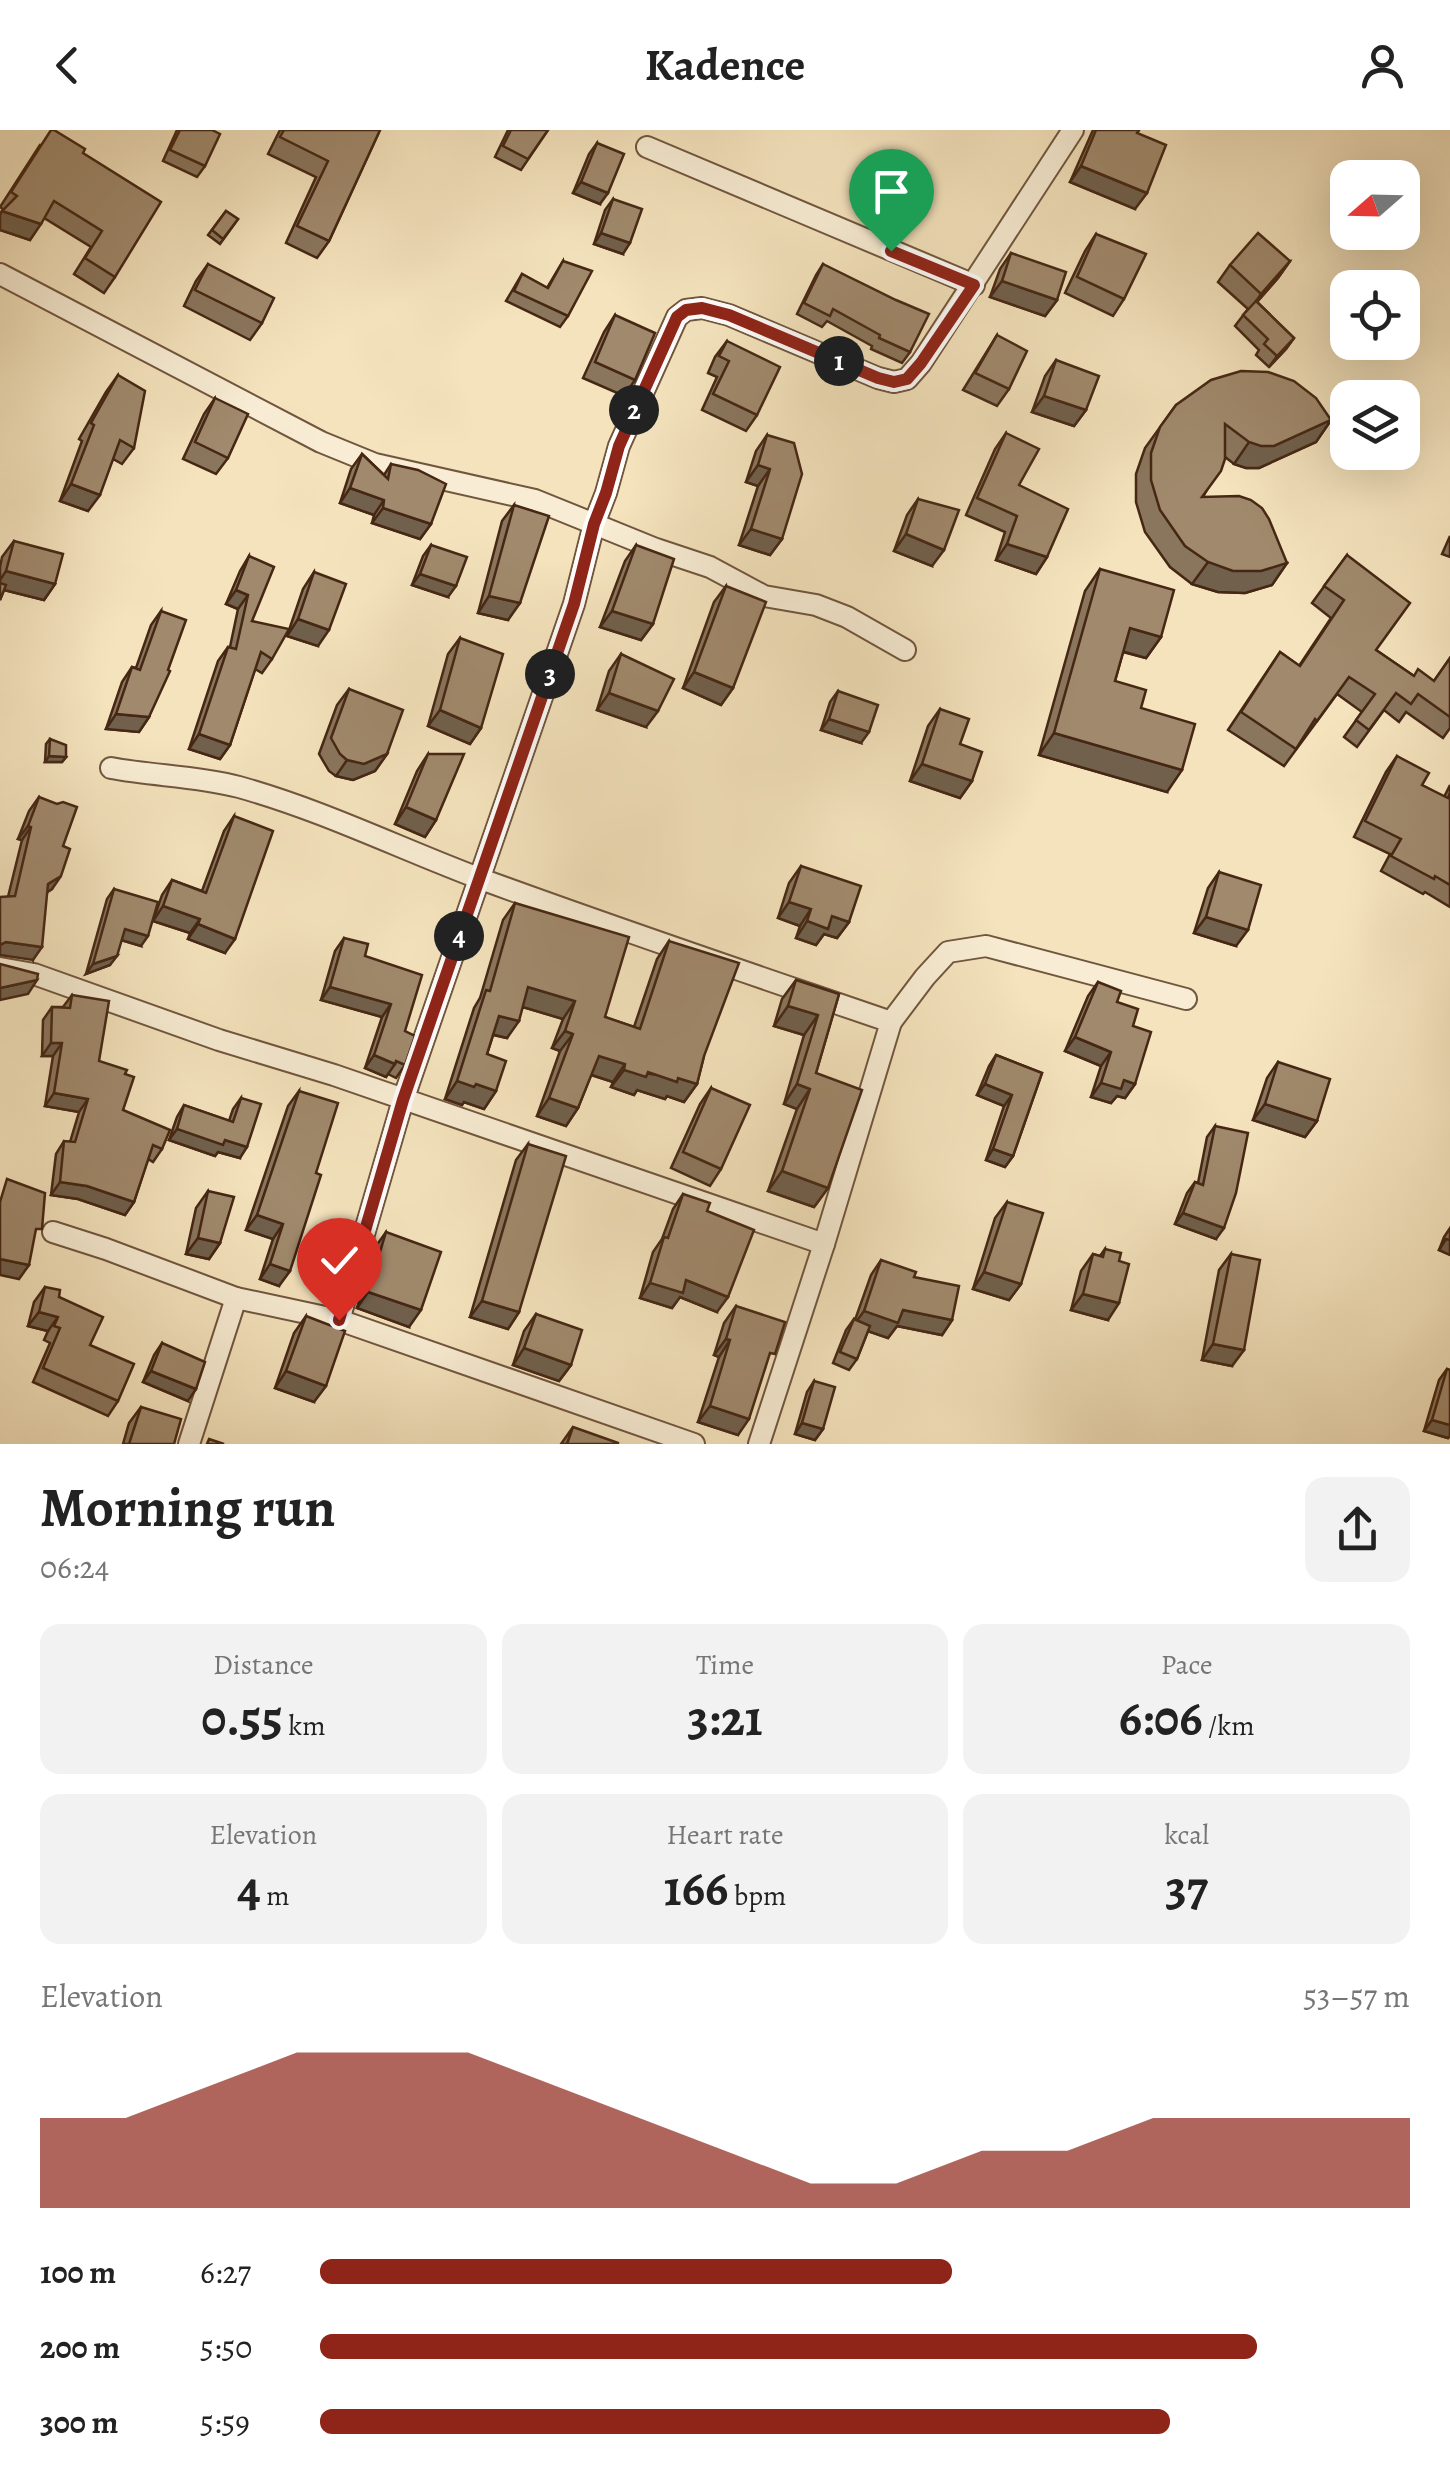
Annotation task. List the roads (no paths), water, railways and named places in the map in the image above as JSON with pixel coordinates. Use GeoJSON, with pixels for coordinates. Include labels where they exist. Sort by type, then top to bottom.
{"type":"FeatureCollection","features":[{"type":"Feature","properties":{"kind":"street"},"geometry":{"type":"LineString","coordinates":[[339,1320],[403,1100],[574,604],[619,446],[677,317],[686,310],[702,308],[729,315],[894,382],[907,379],[974,285],[1073,130]]}},
{"type":"Feature","properties":{"kind":"street"},"geometry":{"type":"LineString","coordinates":[[647,147],[974,285]]}},
{"type":"Feature","properties":{"kind":"street"},"geometry":{"type":"LineString","coordinates":[[0,274],[321,442],[374,464],[535,500],[710,567],[764,596],[816,605],[847,617],[904,650]]}},
{"type":"Feature","properties":{"kind":"street"},"geometry":{"type":"LineString","coordinates":[[112,768],[240,787],[480,878],[891,1022]]}},
{"type":"Feature","properties":{"kind":"street"},"geometry":{"type":"LineString","coordinates":[[758,1444],[891,1022],[948,952],[986,946],[1186,999]]}},
{"type":"Feature","properties":{"kind":"street"},"geometry":{"type":"LineString","coordinates":[[0,968],[34,974],[824,1244]]}},
{"type":"Feature","properties":{"kind":"street"},"geometry":{"type":"LineString","coordinates":[[53,1232],[236,1298],[339,1320],[694,1444]]}},
{"type":"Feature","properties":{"kind":"street"},"geometry":{"type":"LineString","coordinates":[[189,1444],[236,1298]]}}]}
